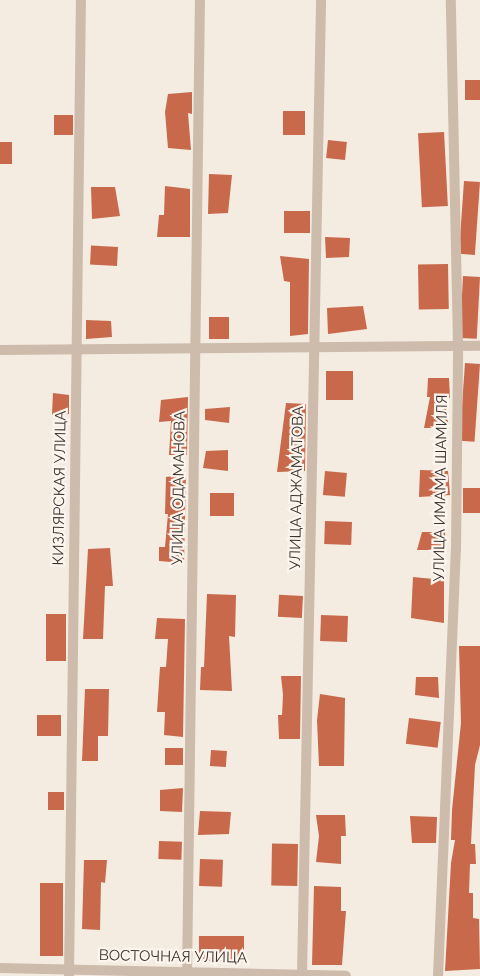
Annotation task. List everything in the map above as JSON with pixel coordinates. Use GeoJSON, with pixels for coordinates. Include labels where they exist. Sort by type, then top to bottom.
{"type":"FeatureCollection","features":[{"type":"Feature","properties":{"kind":"street","name":"КИЗЛЯРСКАЯ УЛИЦА"},"geometry":{"type":"LineString","coordinates":[[69,973],[81,0]]}},
{"type":"Feature","properties":{"kind":"street","name":"УЛИЦА ОДАМАНОВА"},"geometry":{"type":"LineString","coordinates":[[187,975],[200,0]]}},
{"type":"Feature","properties":{"kind":"street","name":"УЛИЦА АДЖАМАТОВА"},"geometry":{"type":"LineString","coordinates":[[302,975],[321,0]]}},
{"type":"Feature","properties":{"kind":"street","name":"УЛИЦА ИМАМА ШАМИЛЯ"},"geometry":{"type":"LineString","coordinates":[[438,976],[456,550],[458,345],[451,0]]}},
{"type":"Feature","properties":{"kind":"street"},"geometry":{"type":"LineString","coordinates":[[0,350],[480,346]]}},
{"type":"Feature","properties":{"kind":"street","name":"ВОСТОЧНАЯ УЛИЦА"},"geometry":{"type":"LineString","coordinates":[[0,968],[69,973],[346,976]]}},
{"type":"Feature","properties":{"kind":"building"},"geometry":{"type":"Polygon","coordinates":[[[465,80],[480,80],[480,100],[465,100],[465,80]]]}},
{"type":"Feature","properties":{"kind":"building"},"geometry":{"type":"Polygon","coordinates":[[[192,92],[192,114],[188,113],[191,150],[168,148],[165,112],[168,94],[192,92]]]}},
{"type":"Feature","properties":{"kind":"building"},"geometry":{"type":"Polygon","coordinates":[[[283,111],[305,111],[305,135],[283,135],[283,111]]]}},
{"type":"Feature","properties":{"kind":"building"},"geometry":{"type":"Polygon","coordinates":[[[54,115],[73,115],[73,135],[54,135],[54,115]]]}},
{"type":"Feature","properties":{"kind":"building"},"geometry":{"type":"Polygon","coordinates":[[[444,132],[448,206],[422,207],[418,133],[444,132]]]}},
{"type":"Feature","properties":{"kind":"building"},"geometry":{"type":"Polygon","coordinates":[[[328,140],[347,142],[345,160],[326,158],[328,140]]]}},
{"type":"Feature","properties":{"kind":"building"},"geometry":{"type":"Polygon","coordinates":[[[0,142],[12,142],[12,164],[0,164],[0,142]]]}},
{"type":"Feature","properties":{"kind":"building"},"geometry":{"type":"Polygon","coordinates":[[[209,174],[232,175],[228,213],[208,214],[209,174]]]}},
{"type":"Feature","properties":{"kind":"building"},"geometry":{"type":"Polygon","coordinates":[[[464,181],[480,182],[475,255],[459,254],[464,181]]]}},
{"type":"Feature","properties":{"kind":"building"},"geometry":{"type":"Polygon","coordinates":[[[165,186],[190,189],[190,237],[157,237],[159,215],[164,215],[165,186]]]}},
{"type":"Feature","properties":{"kind":"building"},"geometry":{"type":"Polygon","coordinates":[[[91,187],[115,187],[120,216],[92,219],[91,187]]]}},
{"type":"Feature","properties":{"kind":"building"},"geometry":{"type":"Polygon","coordinates":[[[284,211],[310,211],[310,233],[284,233],[284,211]]]}},
{"type":"Feature","properties":{"kind":"building"},"geometry":{"type":"Polygon","coordinates":[[[325,237],[350,238],[349,257],[326,258],[325,237]]]}},
{"type":"Feature","properties":{"kind":"building"},"geometry":{"type":"Polygon","coordinates":[[[91,246],[118,247],[117,266],[90,265],[91,246]]]}},
{"type":"Feature","properties":{"kind":"building"},"geometry":{"type":"Polygon","coordinates":[[[280,256],[309,259],[308,334],[290,336],[290,282],[284,281],[280,256]]]}},
{"type":"Feature","properties":{"kind":"building"},"geometry":{"type":"Polygon","coordinates":[[[448,264],[449,309],[419,310],[418,265],[448,264]]]}},
{"type":"Feature","properties":{"kind":"building"},"geometry":{"type":"Polygon","coordinates":[[[463,276],[480,277],[477,339],[460,338],[463,276]]]}},
{"type":"Feature","properties":{"kind":"building"},"geometry":{"type":"Polygon","coordinates":[[[363,306],[367,329],[328,334],[327,308],[363,306]]]}},
{"type":"Feature","properties":{"kind":"building"},"geometry":{"type":"Polygon","coordinates":[[[209,317],[229,317],[229,339],[209,339],[209,317]]]}},
{"type":"Feature","properties":{"kind":"building"},"geometry":{"type":"Polygon","coordinates":[[[86,320],[111,321],[112,337],[86,339],[86,320]]]}},
{"type":"Feature","properties":{"kind":"building"},"geometry":{"type":"Polygon","coordinates":[[[465,363],[480,364],[475,442],[460,441],[465,363]]]}},
{"type":"Feature","properties":{"kind":"building"},"geometry":{"type":"Polygon","coordinates":[[[326,371],[353,371],[353,400],[326,400],[326,371]]]}},
{"type":"Feature","properties":{"kind":"building"},"geometry":{"type":"Polygon","coordinates":[[[428,378],[449,378],[450,398],[444,398],[449,428],[424,428],[430,397],[427,397],[428,378]]]}},
{"type":"Feature","properties":{"kind":"building"},"geometry":{"type":"Polygon","coordinates":[[[53,393],[69,395],[69,414],[52,415],[53,393]]]}},
{"type":"Feature","properties":{"kind":"building"},"geometry":{"type":"Polygon","coordinates":[[[188,397],[187,455],[169,455],[171,421],[159,422],[161,400],[188,397]]]}},
{"type":"Feature","properties":{"kind":"building"},"geometry":{"type":"Polygon","coordinates":[[[286,403],[306,404],[305,471],[277,472],[286,403]]]}},
{"type":"Feature","properties":{"kind":"building"},"geometry":{"type":"Polygon","coordinates":[[[230,407],[229,423],[205,420],[205,409],[230,407]]]}},
{"type":"Feature","properties":{"kind":"building"},"geometry":{"type":"Polygon","coordinates":[[[228,450],[228,471],[203,468],[206,451],[228,450]]]}},
{"type":"Feature","properties":{"kind":"building"},"geometry":{"type":"Polygon","coordinates":[[[420,470],[448,471],[450,495],[419,497],[420,470]]]}},
{"type":"Feature","properties":{"kind":"building"},"geometry":{"type":"Polygon","coordinates":[[[325,471],[347,473],[345,497],[323,495],[325,471]]]}},
{"type":"Feature","properties":{"kind":"building"},"geometry":{"type":"Polygon","coordinates":[[[186,474],[184,563],[159,561],[159,547],[165,547],[168,514],[165,514],[166,477],[186,474]]]}},
{"type":"Feature","properties":{"kind":"building"},"geometry":{"type":"Polygon","coordinates":[[[463,488],[480,488],[480,513],[463,513],[463,488]]]}},
{"type":"Feature","properties":{"kind":"building"},"geometry":{"type":"Polygon","coordinates":[[[210,493],[234,493],[234,516],[210,516],[210,493]]]}},
{"type":"Feature","properties":{"kind":"building"},"geometry":{"type":"Polygon","coordinates":[[[325,521],[352,522],[351,545],[324,544],[325,521]]]}},
{"type":"Feature","properties":{"kind":"building"},"geometry":{"type":"Polygon","coordinates":[[[422,532],[445,532],[446,550],[417,550],[422,532]]]}},
{"type":"Feature","properties":{"kind":"building"},"geometry":{"type":"Polygon","coordinates":[[[110,548],[113,586],[105,586],[103,639],[83,639],[88,549],[110,548]]]}},
{"type":"Feature","properties":{"kind":"building"},"geometry":{"type":"Polygon","coordinates":[[[413,577],[444,580],[444,623],[411,618],[413,577]]]}},
{"type":"Feature","properties":{"kind":"building"},"geometry":{"type":"Polygon","coordinates":[[[207,594],[236,595],[235,637],[229,636],[232,691],[200,690],[201,667],[204,667],[207,594]]]}},
{"type":"Feature","properties":{"kind":"building"},"geometry":{"type":"Polygon","coordinates":[[[279,595],[303,596],[302,618],[278,617],[279,595]]]}},
{"type":"Feature","properties":{"kind":"building"},"geometry":{"type":"Polygon","coordinates":[[[46,614],[66,614],[66,661],[46,661],[46,614]]]}},
{"type":"Feature","properties":{"kind":"building"},"geometry":{"type":"Polygon","coordinates":[[[321,615],[348,616],[347,642],[320,641],[321,615]]]}},
{"type":"Feature","properties":{"kind":"building"},"geometry":{"type":"Polygon","coordinates":[[[157,618],[185,619],[183,737],[164,735],[165,712],[157,712],[160,667],[166,667],[168,639],[155,639],[157,618]]]}},
{"type":"Feature","properties":{"kind":"building"},"geometry":{"type":"Polygon","coordinates":[[[459,646],[480,646],[480,745],[475,765],[471,844],[475,844],[476,864],[470,864],[469,893],[473,893],[473,918],[479,919],[480,969],[445,971],[451,863],[455,840],[451,840],[452,810],[461,723],[459,646]]]}},
{"type":"Feature","properties":{"kind":"building"},"geometry":{"type":"Polygon","coordinates":[[[281,676],[301,676],[300,739],[279,739],[278,715],[282,715],[283,695],[281,676]]]}},
{"type":"Feature","properties":{"kind":"building"},"geometry":{"type":"Polygon","coordinates":[[[416,677],[438,677],[439,698],[415,695],[416,677]]]}},
{"type":"Feature","properties":{"kind":"building"},"geometry":{"type":"Polygon","coordinates":[[[85,689],[109,689],[108,736],[98,736],[98,761],[82,761],[85,689]]]}},
{"type":"Feature","properties":{"kind":"building"},"geometry":{"type":"Polygon","coordinates":[[[320,694],[345,698],[344,766],[319,766],[317,720],[320,694]]]}},
{"type":"Feature","properties":{"kind":"building"},"geometry":{"type":"Polygon","coordinates":[[[37,715],[61,715],[61,736],[37,736],[37,715]]]}},
{"type":"Feature","properties":{"kind":"building"},"geometry":{"type":"Polygon","coordinates":[[[409,718],[441,722],[438,748],[406,744],[409,718]]]}},
{"type":"Feature","properties":{"kind":"building"},"geometry":{"type":"Polygon","coordinates":[[[165,748],[183,748],[183,765],[165,765],[165,748]]]}},
{"type":"Feature","properties":{"kind":"building"},"geometry":{"type":"Polygon","coordinates":[[[211,750],[227,751],[226,767],[210,766],[211,750]]]}},
{"type":"Feature","properties":{"kind":"building"},"geometry":{"type":"Polygon","coordinates":[[[183,788],[182,812],[160,811],[160,790],[183,788]]]}},
{"type":"Feature","properties":{"kind":"building"},"geometry":{"type":"Polygon","coordinates":[[[48,792],[64,792],[64,810],[48,810],[48,792]]]}},
{"type":"Feature","properties":{"kind":"building"},"geometry":{"type":"Polygon","coordinates":[[[200,811],[231,812],[229,834],[198,835],[200,811]]]}},
{"type":"Feature","properties":{"kind":"building"},"geometry":{"type":"Polygon","coordinates":[[[316,815],[345,815],[346,836],[341,836],[341,864],[316,862],[319,836],[316,815]]]}},
{"type":"Feature","properties":{"kind":"building"},"geometry":{"type":"Polygon","coordinates":[[[410,816],[437,817],[436,843],[412,843],[410,816]]]}},
{"type":"Feature","properties":{"kind":"building"},"geometry":{"type":"Polygon","coordinates":[[[159,841],[182,842],[181,860],[158,859],[159,841]]]}},
{"type":"Feature","properties":{"kind":"building"},"geometry":{"type":"Polygon","coordinates":[[[272,844],[298,844],[297,886],[271,886],[272,844]]]}},
{"type":"Feature","properties":{"kind":"building"},"geometry":{"type":"Polygon","coordinates":[[[200,859],[223,860],[222,887],[199,886],[200,859]]]}},
{"type":"Feature","properties":{"kind":"building"},"geometry":{"type":"Polygon","coordinates":[[[84,860],[107,860],[105,883],[101,882],[100,930],[82,929],[84,860]]]}},
{"type":"Feature","properties":{"kind":"building"},"geometry":{"type":"Polygon","coordinates":[[[40,883],[63,883],[63,956],[40,956],[40,883]]]}},
{"type":"Feature","properties":{"kind":"building"},"geometry":{"type":"Polygon","coordinates":[[[314,886],[341,887],[341,911],[346,911],[342,965],[312,965],[314,886]]]}},
{"type":"Feature","properties":{"kind":"building"},"geometry":{"type":"Polygon","coordinates":[[[199,936],[244,936],[244,961],[199,961],[199,936]]]}}]}
